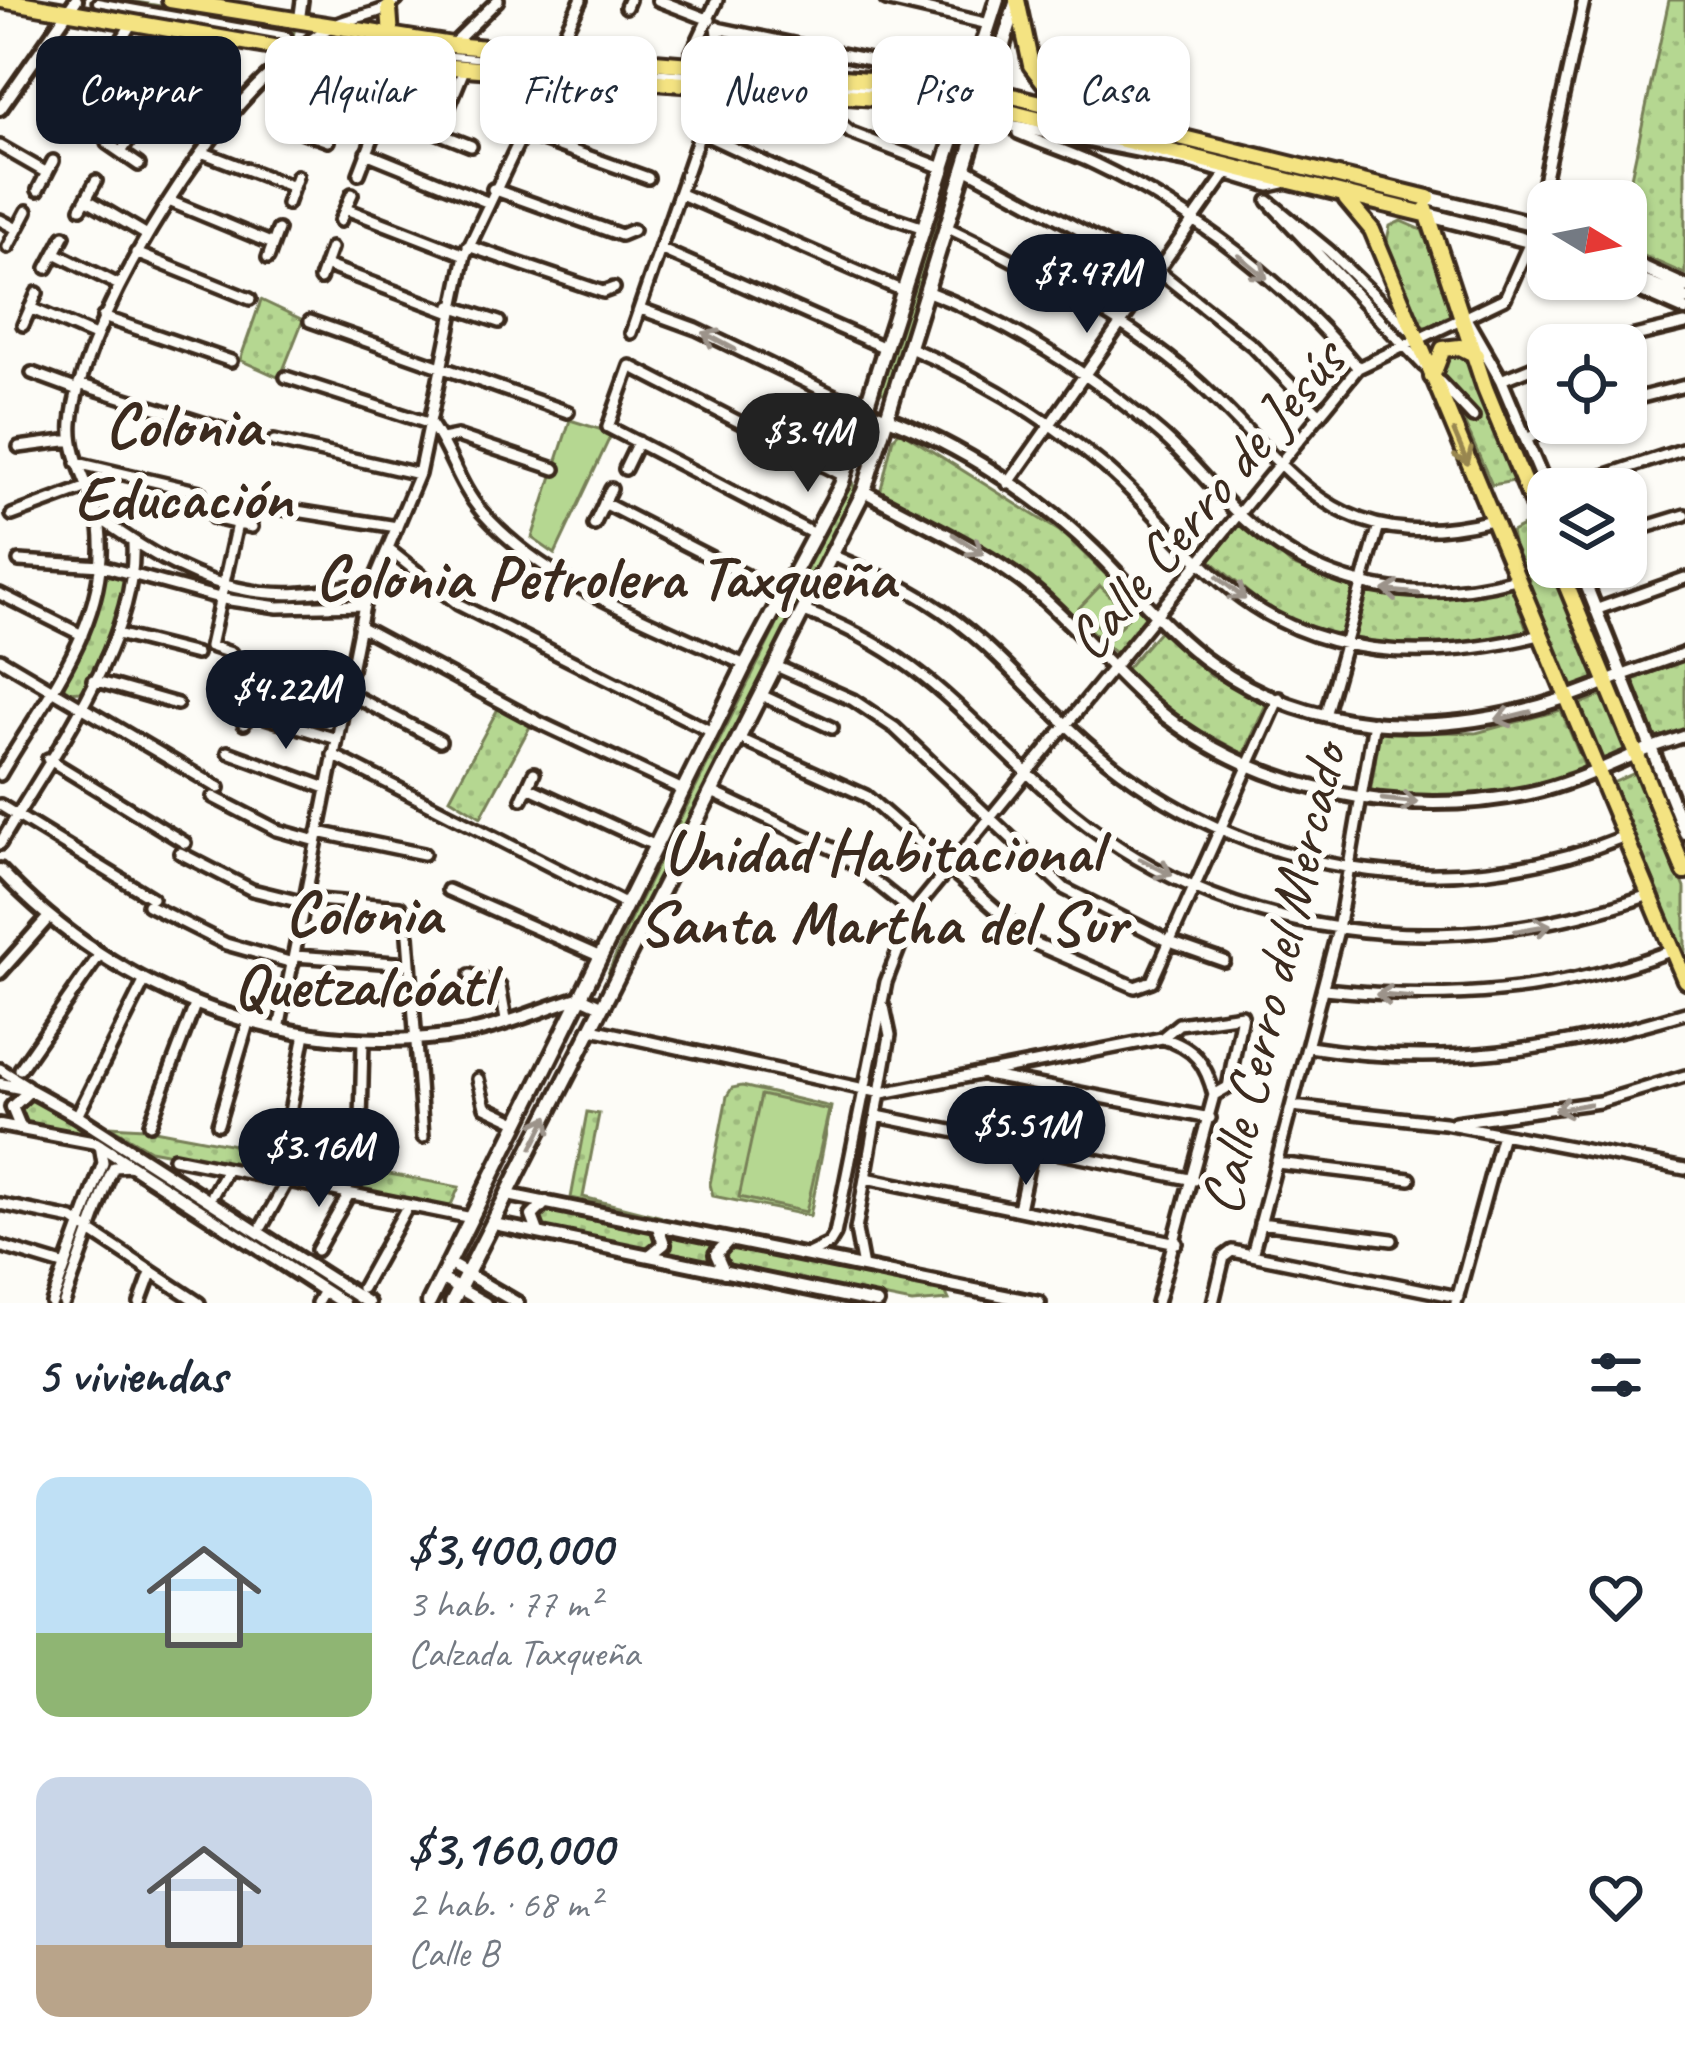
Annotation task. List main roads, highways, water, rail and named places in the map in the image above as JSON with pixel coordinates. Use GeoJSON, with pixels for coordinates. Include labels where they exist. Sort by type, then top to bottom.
{"type":"FeatureCollection","features":[{"type":"Feature","properties":{"kind":"main road"},"geometry":{"type":"LineString","coordinates":[[2,0],[74,5],[299,53],[343,53],[463,72],[872,101]]}},
{"type":"Feature","properties":{"kind":"main road"},"geometry":{"type":"LineString","coordinates":[[170,0],[243,6],[298,22],[386,36]]}},
{"type":"Feature","properties":{"kind":"main road"},"geometry":{"type":"LineString","coordinates":[[988,36],[998,0]]}},
{"type":"Feature","properties":{"kind":"main road"},"geometry":{"type":"LineString","coordinates":[[1004,36],[1017,0]]}},
{"type":"Feature","properties":{"kind":"main road"},"geometry":{"type":"LineString","coordinates":[[1017,0],[1031,65],[1037,73]]}},
{"type":"Feature","properties":{"kind":"main road"},"geometry":{"type":"LineString","coordinates":[[392,36],[394,2]]}},
{"type":"Feature","properties":{"kind":"main road"},"geometry":{"type":"LineString","coordinates":[[456,46],[558,59],[580,53],[872,77]]}},
{"type":"Feature","properties":{"kind":"main road"},"geometry":{"type":"LineString","coordinates":[[1013,108],[1171,148],[1223,169],[1342,196],[1396,208],[1426,206],[1527,223]]}},
{"type":"Feature","properties":{"kind":"main road"},"geometry":{"type":"LineString","coordinates":[[1190,137],[1527,239]]}},
{"type":"Feature","properties":{"kind":"main road"},"geometry":{"type":"LineString","coordinates":[[429,1303],[745,665],[844,476],[953,144]]}},
{"type":"Feature","properties":{"kind":"main road"},"geometry":{"type":"LineString","coordinates":[[452,1303],[864,491],[913,349],[970,144]]}},
{"type":"Feature","properties":{"kind":"main road"},"geometry":{"type":"LineString","coordinates":[[1342,196],[1368,220],[1685,980]]}},
{"type":"Feature","properties":{"kind":"main road"},"geometry":{"type":"LineString","coordinates":[[1426,206],[1476,356],[1527,487]]}},
{"type":"Feature","properties":{"kind":"main road"},"geometry":{"type":"LineString","coordinates":[[1377,241],[1396,208]]}},
{"type":"Feature","properties":{"kind":"main road"},"geometry":{"type":"LineString","coordinates":[[1647,270],[1685,287]]}},
{"type":"Feature","properties":{"kind":"main road"},"geometry":{"type":"LineString","coordinates":[[1381,300],[1394,284]]}},
{"type":"Feature","properties":{"kind":"main road"},"geometry":{"type":"LineString","coordinates":[[1647,284],[1685,299]]}},
{"type":"Feature","properties":{"kind":"main road"},"geometry":{"type":"LineString","coordinates":[[1433,380],[1433,364],[1443,350],[1460,347],[1476,356]]}},
{"type":"Feature","properties":{"kind":"main road"},"geometry":{"type":"LineString","coordinates":[[860,416],[856,466],[864,491]]}},
{"type":"Feature","properties":{"kind":"main road"},"geometry":{"type":"LineString","coordinates":[[1568,588],[1607,682],[1643,751],[1685,872]]}},
{"type":"Feature","properties":{"kind":"district","name":"Colonia Educación"},"geometry":{"type":"Point","coordinates":[183,460]}},
{"type":"Feature","properties":{"kind":"district","name":"Colonia Petrolera Taxqueña"},"geometry":{"type":"Point","coordinates":[605,576]}},
{"type":"Feature","properties":{"kind":"district","name":"Unidad Habitacional Santa Martha del Sur"},"geometry":{"type":"Point","coordinates":[882,886]}},
{"type":"Feature","properties":{"kind":"district","name":"Colonia Quetzalcóatl"},"geometry":{"type":"Point","coordinates":[363,948]}}]}
